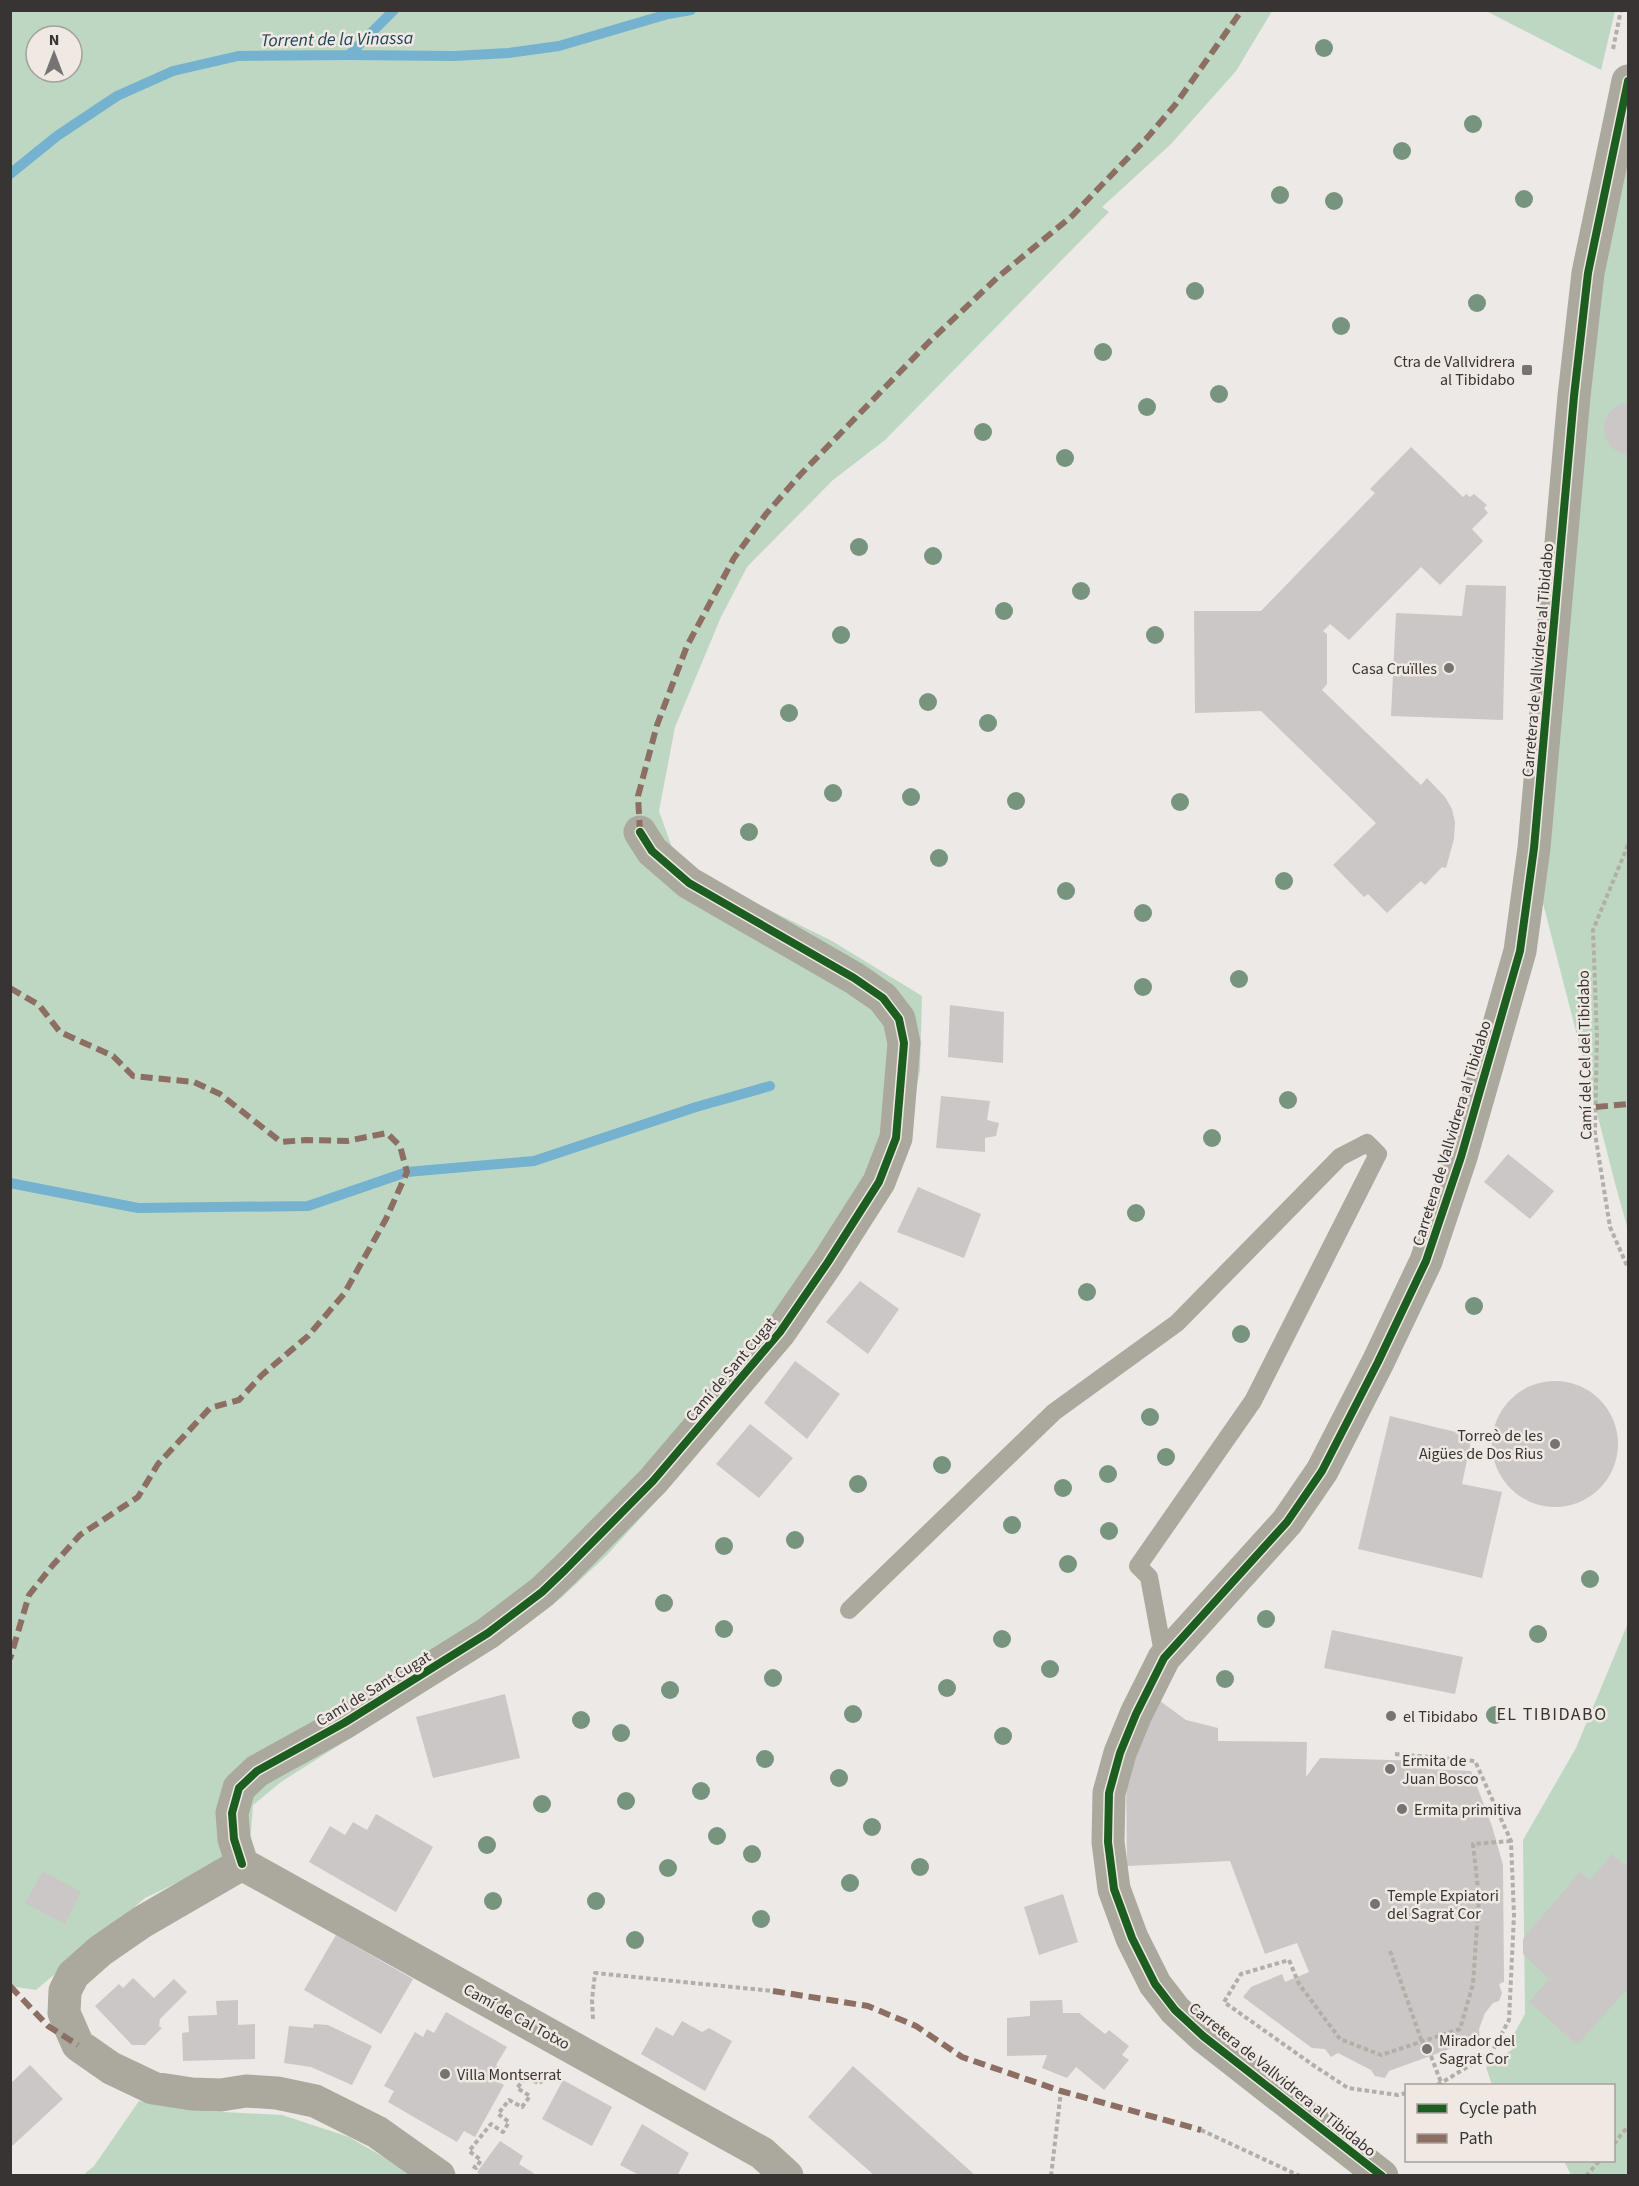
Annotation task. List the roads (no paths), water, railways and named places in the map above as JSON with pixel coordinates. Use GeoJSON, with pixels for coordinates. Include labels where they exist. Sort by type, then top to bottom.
{"type":"FeatureCollection","features":[{"type":"Feature","properties":{"kind":"street","name":"Carretera de Vallvidrera al Tibidabo"},"geometry":{"type":"LineString","coordinates":[[1382,2175],[1203,2036],[1175,2010],[1155,1984],[1132,1938],[1114,1889],[1108,1842],[1109,1793],[1120,1753],[1136,1714],[1164,1658],[1287,1522],[1322,1471],[1378,1362],[1426,1261],[1461,1157],[1520,951],[1534,848],[1574,396],[1588,273],[1629,81]]}},
{"type":"Feature","properties":{"kind":"street","name":"Camí de Sant Cugat"},"geometry":{"type":"LineString","coordinates":[[242,1864],[234,1839],[232,1813],[239,1788],[257,1770],[344,1724],[488,1633],[542,1592],[653,1481],[780,1332],[879,1182],[896,1138],[904,1044],[899,1019],[883,998],[854,978],[689,883],[652,851],[640,832]]}},
{"type":"Feature","properties":{"kind":"street","name":"Camí de Cal Totxo"},"geometry":{"type":"LineString","coordinates":[[242,1864],[762,2153],[787,2175]]}},
{"type":"Feature","properties":{"kind":"street"},"geometry":{"type":"LineString","coordinates":[[242,1864],[142,1922],[100,1951],[73,1975],[65,1991],[64,2013],[78,2045],[111,2068],[153,2088],[192,2094],[220,2095],[246,2091],[277,2092],[315,2101],[377,2132],[439,2175]]}},
{"type":"Feature","properties":{"kind":"lane"},"geometry":{"type":"LineString","coordinates":[[849,1610],[1054,1412],[1177,1323],[1340,1157],[1367,1143],[1378,1154],[1253,1401],[1138,1566],[1149,1577],[1164,1658]]}},
{"type":"Feature","properties":{"kind":"waterway"},"geometry":{"type":"LineString","coordinates":[[349,55],[394,10]]}},
{"type":"Feature","properties":{"kind":"waterway","name":"Torrent de la Vinassa"},"geometry":{"type":"LineString","coordinates":[[10,174],[57,136],[117,96],[173,71],[238,56],[454,56],[508,53],[559,46],[668,14],[691,10]]}},
{"type":"Feature","properties":{"kind":"waterway"},"geometry":{"type":"LineString","coordinates":[[10,1183],[138,1208],[308,1206],[407,1172],[534,1161],[696,1107],[770,1086]]}},
{"type":"Feature","properties":{"kind":"place","name":"Ctra de Vallvidrera al Tibidabo"},"geometry":{"type":"Point","coordinates":[1527,370]}},
{"type":"Feature","properties":{"kind":"place","name":"Casa Cruïlles"},"geometry":{"type":"Point","coordinates":[1449,668]}},
{"type":"Feature","properties":{"kind":"place","name":"Torreò de les Aigües de Dos Rius"},"geometry":{"type":"Point","coordinates":[1555,1444]}},
{"type":"Feature","properties":{"kind":"place","name":"el Tibidabo"},"geometry":{"type":"Point","coordinates":[1391,1716]}},
{"type":"Feature","properties":{"kind":"place","name":"Ermita de Juan Bosco"},"geometry":{"type":"Point","coordinates":[1390,1769]}},
{"type":"Feature","properties":{"kind":"place","name":"Ermita primitiva"},"geometry":{"type":"Point","coordinates":[1402,1809]}},
{"type":"Feature","properties":{"kind":"place","name":"Temple Expiatori del Sagrat Cor"},"geometry":{"type":"Point","coordinates":[1375,1904]}},
{"type":"Feature","properties":{"kind":"place","name":"Mirador del Sagrat Cor"},"geometry":{"type":"Point","coordinates":[1427,2049]}},
{"type":"Feature","properties":{"kind":"place","name":"Villa Montserrat"},"geometry":{"type":"Point","coordinates":[445,2074]}},
{"type":"Feature","properties":{"kind":"district","name":"EL TIBIDABO"},"geometry":{"type":"Point","coordinates":[1552,1714]}}]}
